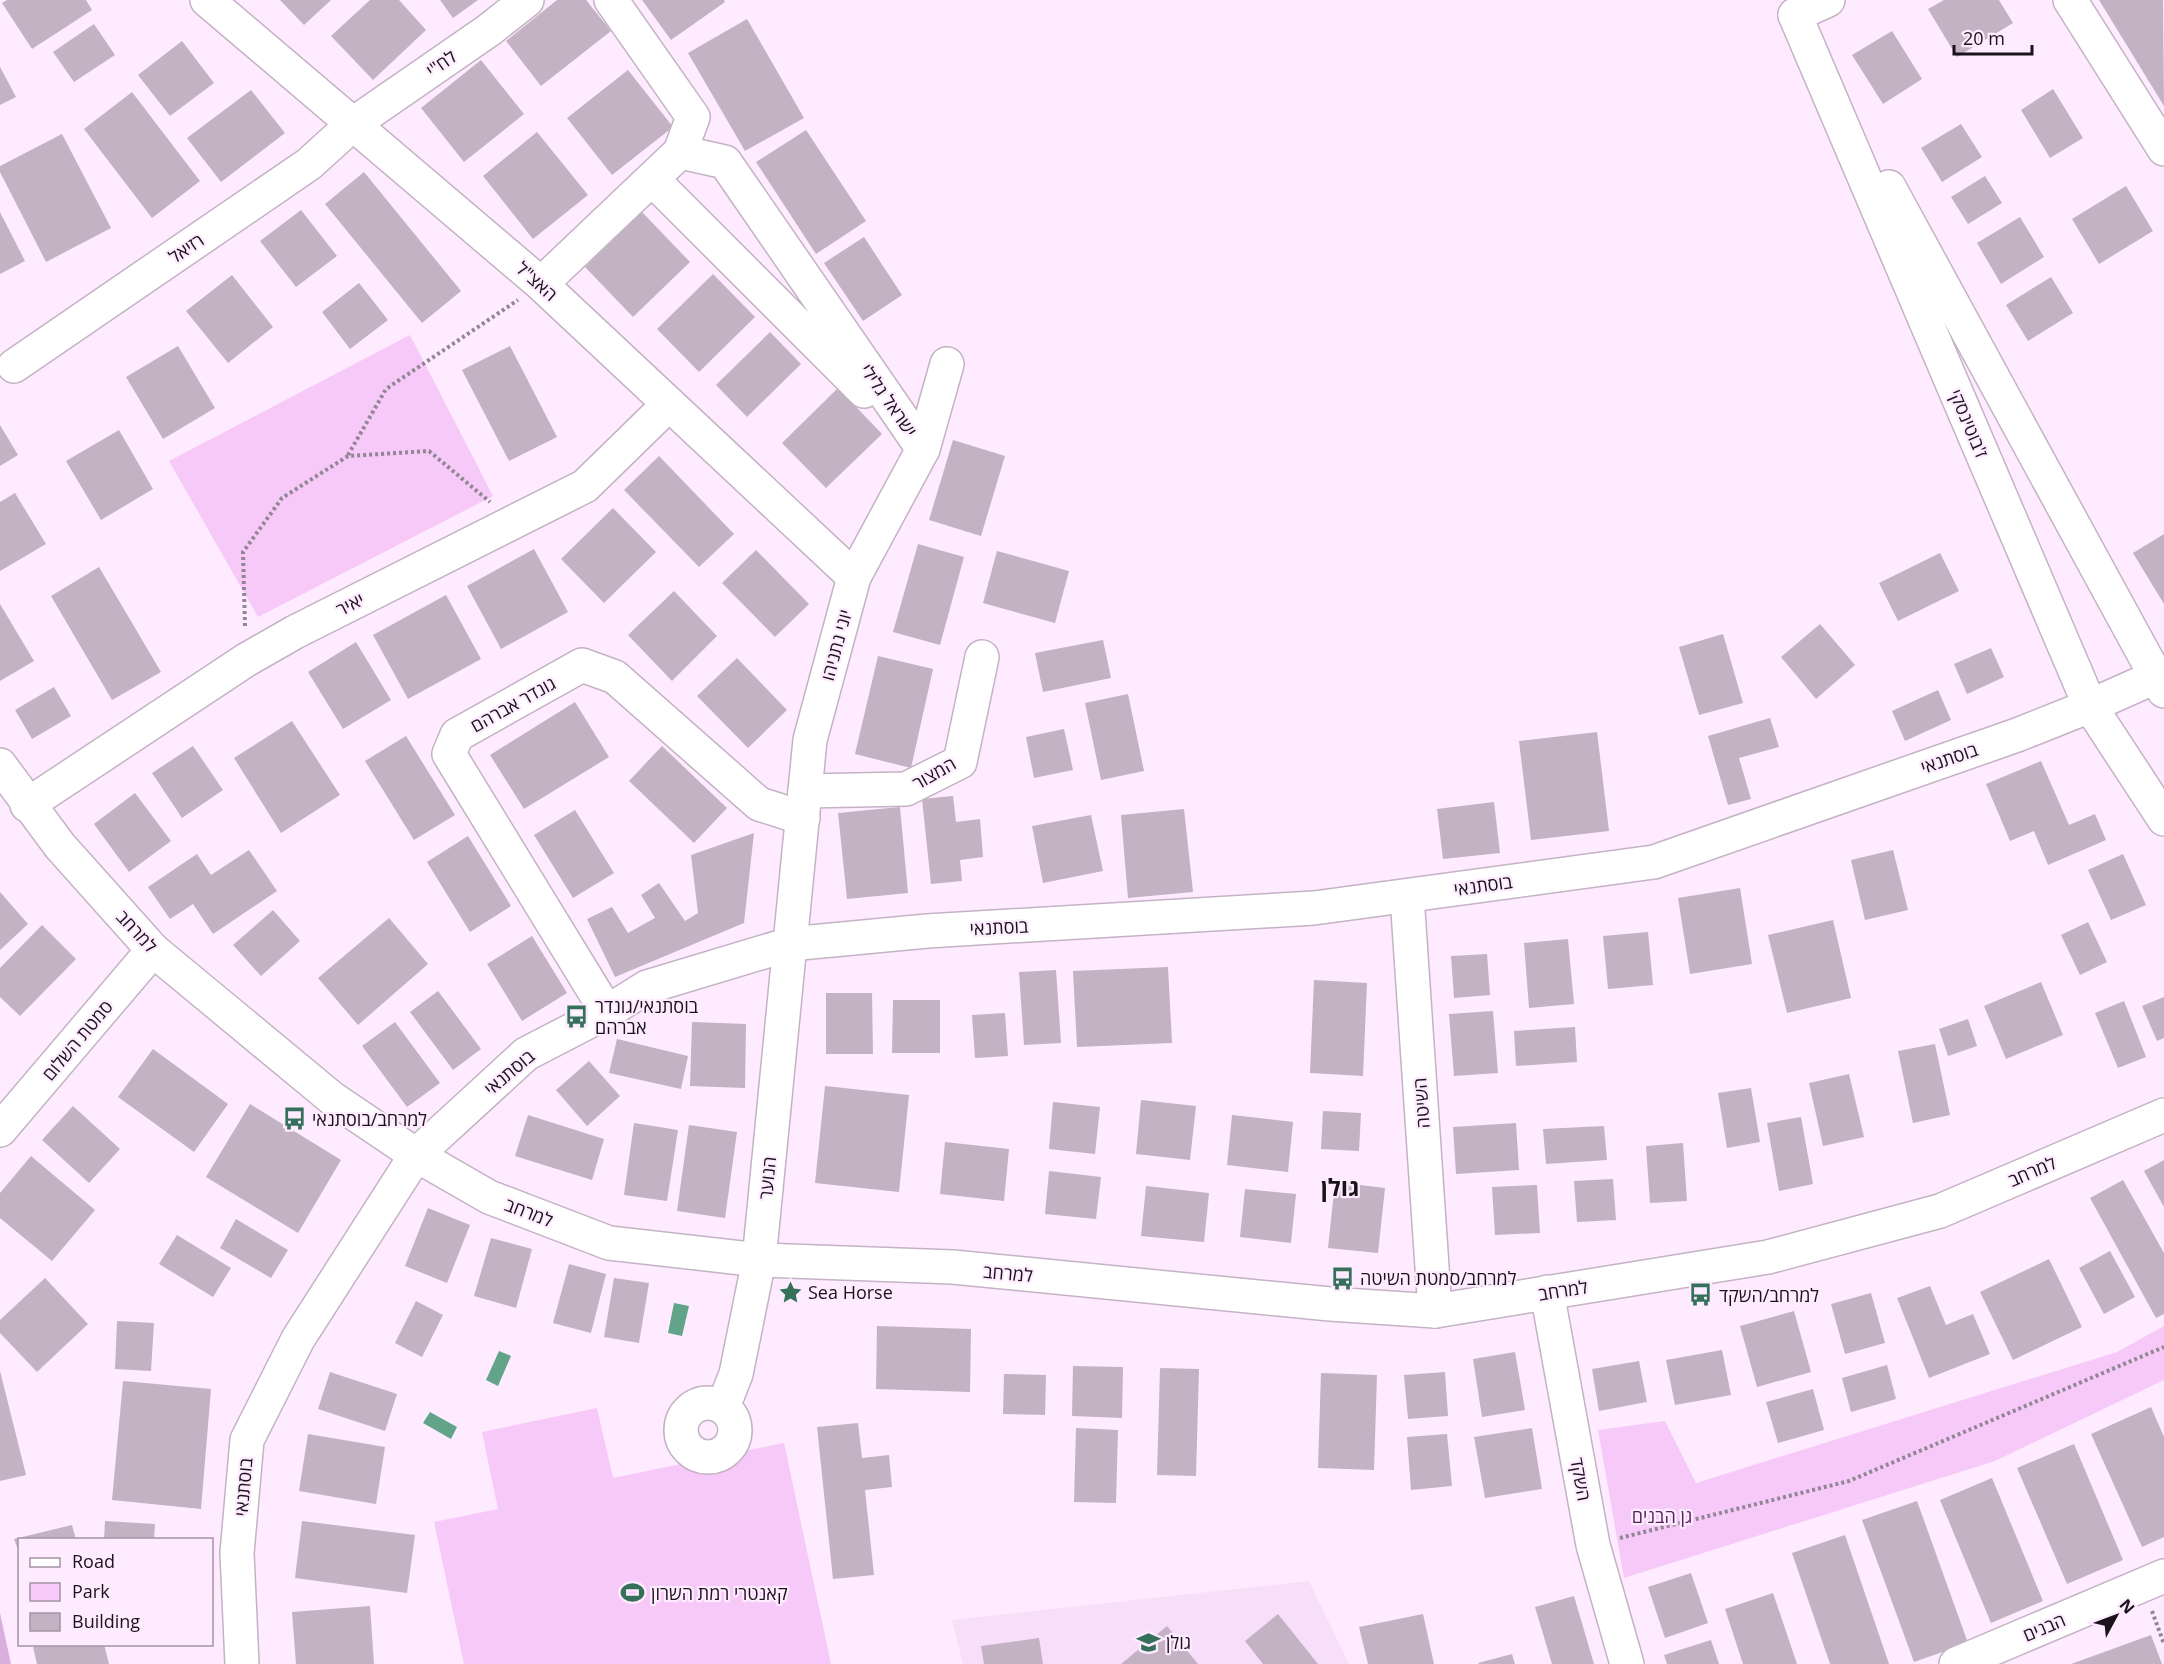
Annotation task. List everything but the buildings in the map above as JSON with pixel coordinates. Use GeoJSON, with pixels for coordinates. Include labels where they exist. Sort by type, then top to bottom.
{"type":"FeatureCollection","features":[{"type":"Feature","properties":{"kind":"street","name":"האצ\"ל"},"geometry":{"type":"LineString","coordinates":[[207,0],[541,284],[854,577]]}},
{"type":"Feature","properties":{"kind":"street","name":"לח\"י"},"geometry":{"type":"LineString","coordinates":[[354,124],[528,0]]}},
{"type":"Feature","properties":{"kind":"street"},"geometry":{"type":"LineString","coordinates":[[541,284],[680,152],[693,117],[611,0]]}},
{"type":"Feature","properties":{"kind":"street"},"geometry":{"type":"LineString","coordinates":[[1828,0],[1791,8],[2162,681]]}},
{"type":"Feature","properties":{"kind":"street"},"geometry":{"type":"LineString","coordinates":[[2070,0],[2164,149]]}},
{"type":"Feature","properties":{"kind":"street","name":"ז'בוטינסקי"},"geometry":{"type":"LineString","coordinates":[[1791,8],[2090,706],[2164,819]]}},
{"type":"Feature","properties":{"kind":"street","name":"רזיאל"},"geometry":{"type":"LineString","coordinates":[[14,366],[309,164],[354,124]]}},
{"type":"Feature","properties":{"kind":"street","name":"ישראל גלילי"},"geometry":{"type":"LineString","coordinates":[[680,152],[725,162],[923,449]]}},
{"type":"Feature","properties":{"kind":"street","name":"ישראל גלילי"},"geometry":{"type":"LineString","coordinates":[[652,179],[923,449]]}},
{"type":"Feature","properties":{"kind":"street","name":"יוני נתניהו"},"geometry":{"type":"LineString","coordinates":[[790,944],[810,740],[854,577],[923,449],[947,364]]}},
{"type":"Feature","properties":{"kind":"street","name":"יאיר"},"geometry":{"type":"LineString","coordinates":[[27,805],[246,660],[295,632],[585,486],[669,404]]}},
{"type":"Feature","properties":{"kind":"street","name":"המצור"},"geometry":{"type":"LineString","coordinates":[[804,804],[906,789],[960,762],[982,657]]}},
{"type":"Feature","properties":{"kind":"street","name":"גונדר אברהם"},"geometry":{"type":"LineString","coordinates":[[607,1012],[449,754],[457,735],[582,665],[615,677],[759,804],[804,804]]}},
{"type":"Feature","properties":{"kind":"street","name":"בוסתנאי"},"geometry":{"type":"LineString","coordinates":[[242,1664],[237,1554],[247,1440],[298,1339],[416,1155],[526,1054],[607,1012],[647,987],[790,944],[927,931],[1314,908],[1654,862],[2017,735],[2162,681]]}},
{"type":"Feature","properties":{"kind":"street","name":"למרחב"},"geometry":{"type":"LineString","coordinates":[[0,765],[27,805],[60,846],[153,950],[333,1099],[416,1155],[489,1197],[609,1243],[759,1260],[953,1267],[1435,1311],[1768,1257],[1940,1211],[2164,1115]]}},
{"type":"Feature","properties":{"kind":"street","name":"השיטה"},"geometry":{"type":"LineString","coordinates":[[1407,896],[1435,1311]]}},
{"type":"Feature","properties":{"kind":"street","name":"הנוער"},"geometry":{"type":"LineString","coordinates":[[723,1407],[736,1374],[759,1260],[790,944]]}},
{"type":"Feature","properties":{"kind":"street","name":"סמטת השלום"},"geometry":{"type":"LineString","coordinates":[[0,1130],[153,950]]}},
{"type":"Feature","properties":{"kind":"street","name":"השקד"},"geometry":{"type":"LineString","coordinates":[[1546,1292],[1593,1545],[1627,1664]]}},
{"type":"Feature","properties":{"kind":"street","name":"הבנים"},"geometry":{"type":"LineString","coordinates":[[1956,1664],[2164,1576]]}},
{"type":"Feature","properties":{"kind":"path"},"geometry":{"type":"LineString","coordinates":[[246,660],[243,552],[282,498],[348,456],[386,389],[541,284]]}},
{"type":"Feature","properties":{"kind":"path"},"geometry":{"type":"LineString","coordinates":[[348,456],[429,451],[514,522]]}},
{"type":"Feature","properties":{"kind":"path"},"geometry":{"type":"LineString","coordinates":[[1593,1545],[1850,1481],[2164,1347]]}},
{"type":"Feature","properties":{"kind":"shaded area"},"geometry":{"type":"Polygon","coordinates":[[[674,1303],[689,1306],[682,1336],[668,1333],[674,1303]]]}},
{"type":"Feature","properties":{"kind":"shaded area"},"geometry":{"type":"Polygon","coordinates":[[[499,1351],[511,1356],[498,1386],[486,1380],[499,1351]]]}},
{"type":"Feature","properties":{"kind":"shaded area"},"geometry":{"type":"Polygon","coordinates":[[[430,1412],[457,1427],[451,1439],[423,1423],[430,1412]]]}},
{"type":"Feature","properties":{"kind":"shaded area","name":"גולן"},"geometry":{"type":"Polygon","coordinates":[[[1309,1581],[1349,1664],[963,1664],[952,1620],[1309,1581]]]}},
{"type":"Feature","properties":{"kind":"shaded area"},"geometry":{"type":"Polygon","coordinates":[[[0,1613],[11,1664],[0,1664],[0,1613]]]}},
{"type":"Feature","properties":{"kind":"green space"},"geometry":{"type":"Polygon","coordinates":[[[410,335],[493,496],[258,617],[169,461],[410,335]]]}},
{"type":"Feature","properties":{"kind":"green space","name":"גן הבנים"},"geometry":{"type":"Polygon","coordinates":[[[2164,1326],[2164,1380],[1995,1461],[1624,1578],[1598,1430],[1665,1421],[1696,1483],[2117,1352],[2164,1326]]]}},
{"type":"Feature","properties":{"kind":"green space","name":"קאנטרי רמת השרון"},"geometry":{"type":"Polygon","coordinates":[[[597,1408],[613,1478],[784,1443],[831,1664],[464,1664],[434,1522],[498,1509],[482,1432],[597,1408]]]}},
{"type":"Feature","properties":{"kind":"place","name":"בוסתנאי/גונדר אברהם"},"geometry":{"type":"Point","coordinates":[577,1016]}},
{"type":"Feature","properties":{"kind":"place","name":"למרחב/בוסתנאי"},"geometry":{"type":"Point","coordinates":[294,1119]}},
{"type":"Feature","properties":{"kind":"place","name":"למרחב/סמטת השיטה"},"geometry":{"type":"Point","coordinates":[1342,1278]}},
{"type":"Feature","properties":{"kind":"place","name":"Sea Horse"},"geometry":{"type":"Point","coordinates":[790,1292]}},
{"type":"Feature","properties":{"kind":"place","name":"למרחב/השקד"},"geometry":{"type":"Point","coordinates":[1701,1295]}},
{"type":"Feature","properties":{"kind":"place","name":"קאנטרי רמת השרון"},"geometry":{"type":"Point","coordinates":[633,1593]}},
{"type":"Feature","properties":{"kind":"place","name":"גולן"},"geometry":{"type":"Point","coordinates":[1148,1642]}},
{"type":"Feature","properties":{"kind":"district","name":"גולן"},"geometry":{"type":"Point","coordinates":[1340,1186]}}]}
